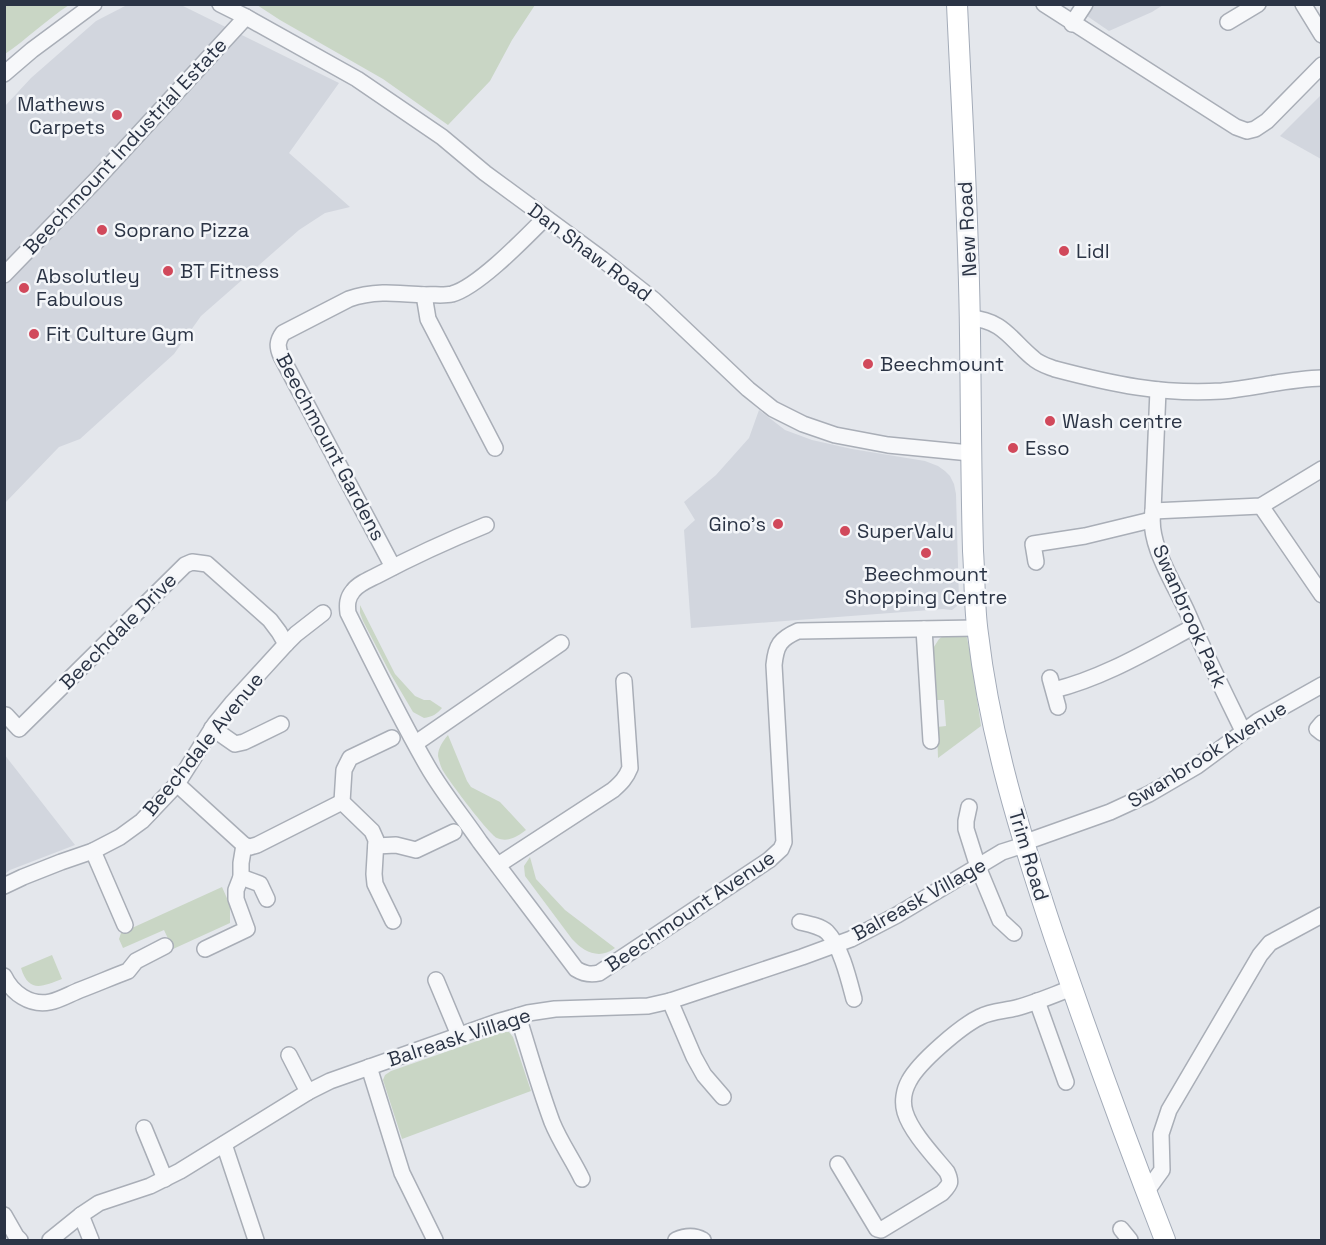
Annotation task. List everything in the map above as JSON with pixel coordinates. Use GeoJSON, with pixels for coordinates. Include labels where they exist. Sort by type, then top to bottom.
{"type":"FeatureCollection","features":[{"type":"Feature","properties":{"kind":"main road","name":"New Road"},"geometry":{"type":"LineString","coordinates":[[957,4],[970,318],[970,453]]}},
{"type":"Feature","properties":{"kind":"main road","name":"Trim Road"},"geometry":{"type":"LineString","coordinates":[[970,453],[977,628],[988,698],[1003,767],[1024,844],[1072,988],[1165,1240]]}},
{"type":"Feature","properties":{"kind":"street"},"geometry":{"type":"LineString","coordinates":[[4,74],[94,4]]}},
{"type":"Feature","properties":{"kind":"street","name":"Dan Shaw Road"},"geometry":{"type":"LineString","coordinates":[[220,4],[357,79],[442,137],[485,173],[654,300],[773,410],[819,430],[861,440],[970,453]]}},
{"type":"Feature","properties":{"kind":"street"},"geometry":{"type":"LineString","coordinates":[[1044,4],[1236,127],[1247,131],[1267,121],[1322,65]]}},
{"type":"Feature","properties":{"kind":"street"},"geometry":{"type":"LineString","coordinates":[[1072,24],[1085,4]]}},
{"type":"Feature","properties":{"kind":"street"},"geometry":{"type":"LineString","coordinates":[[1228,22],[1258,4]]}},
{"type":"Feature","properties":{"kind":"street"},"geometry":{"type":"LineString","coordinates":[[1303,4],[1322,35]]}},
{"type":"Feature","properties":{"kind":"street","name":"Beechmount Industrial Estate"},"geometry":{"type":"LineString","coordinates":[[4,275],[97,180],[246,17]]}},
{"type":"Feature","properties":{"kind":"street"},"geometry":{"type":"LineString","coordinates":[[495,448],[428,319],[424,295],[451,294],[467,286],[483,275],[545,218]]}},
{"type":"Feature","properties":{"kind":"street","name":"Beechmount Gardens"},"geometry":{"type":"LineString","coordinates":[[393,567],[277,345],[283,333],[359,295],[385,293],[424,295]]}},
{"type":"Feature","properties":{"kind":"street"},"geometry":{"type":"LineString","coordinates":[[970,318],[981,319],[1008,332],[1034,359],[1055,369],[1113,384],[1184,392],[1223,391],[1299,379],[1322,378]]}},
{"type":"Feature","properties":{"kind":"street","name":"Swanbrook Park"},"geometry":{"type":"LineString","coordinates":[[1158,390],[1152,530],[1193,627],[1243,731]]}},
{"type":"Feature","properties":{"kind":"street"},"geometry":{"type":"LineString","coordinates":[[1036,562],[1033,543],[1085,536],[1152,515],[1261,506],[1322,469]]}},
{"type":"Feature","properties":{"kind":"street"},"geometry":{"type":"LineString","coordinates":[[1261,506],[1322,595]]}},
{"type":"Feature","properties":{"kind":"street","name":"Beechmount Avenue"},"geometry":{"type":"LineString","coordinates":[[486,525],[361,584],[353,591],[347,605],[348,613],[399,716],[434,776],[576,969],[582,973],[599,973],[769,860],[781,849],[784,842],[774,664],[775,654],[783,640],[798,632],[977,628]]}},
{"type":"Feature","properties":{"kind":"street","name":"Beechdale Drive"},"geometry":{"type":"LineString","coordinates":[[6,716],[19,729],[185,565],[192,562],[207,564],[270,621],[286,644]]}},
{"type":"Feature","properties":{"kind":"street","name":"Beechdale Avenue"},"geometry":{"type":"LineString","coordinates":[[4,886],[93,851],[120,837],[142,821],[177,784],[212,729],[233,702],[296,634],[323,613]]}},
{"type":"Feature","properties":{"kind":"street"},"geometry":{"type":"LineString","coordinates":[[1058,707],[1052,684],[1076,684],[1102,674],[1193,627]]}},
{"type":"Feature","properties":{"kind":"street"},"geometry":{"type":"LineString","coordinates":[[924,629],[931,741]]}},
{"type":"Feature","properties":{"kind":"street"},"geometry":{"type":"LineString","coordinates":[[416,743],[561,643]]}},
{"type":"Feature","properties":{"kind":"street"},"geometry":{"type":"LineString","coordinates":[[498,865],[613,790],[627,775],[630,768],[624,681]]}},
{"type":"Feature","properties":{"kind":"street","name":"Swanbrook Avenue"},"geometry":{"type":"LineString","coordinates":[[1024,844],[1110,812],[1149,794],[1197,766],[1258,721],[1322,684]]}},
{"type":"Feature","properties":{"kind":"street"},"geometry":{"type":"LineString","coordinates":[[1322,723],[1317,729],[1322,733]]}},
{"type":"Feature","properties":{"kind":"street"},"geometry":{"type":"LineString","coordinates":[[212,729],[235,744],[281,724]]}},
{"type":"Feature","properties":{"kind":"street"},"geometry":{"type":"LineString","coordinates":[[392,738],[350,758],[344,770],[342,802],[372,831],[376,840],[375,884],[393,921]]}},
{"type":"Feature","properties":{"kind":"street"},"geometry":{"type":"LineString","coordinates":[[177,784],[244,845],[250,847],[342,802]]}},
{"type":"Feature","properties":{"kind":"street"},"geometry":{"type":"LineString","coordinates":[[969,807],[966,829],[978,867],[1000,920],[1014,933]]}},
{"type":"Feature","properties":{"kind":"street"},"geometry":{"type":"LineString","coordinates":[[376,846],[396,845],[416,850],[454,832]]}},
{"type":"Feature","properties":{"kind":"street","name":"Balreask Village"},"geometry":{"type":"LineString","coordinates":[[51,1240],[99,1203],[165,1179],[330,1081],[528,1013],[555,1009],[648,1006],[670,1001],[835,945],[897,915],[1002,852],[1024,844]]}},
{"type":"Feature","properties":{"kind":"street"},"geometry":{"type":"LineString","coordinates":[[205,949],[247,929],[236,899],[244,845]]}},
{"type":"Feature","properties":{"kind":"street"},"geometry":{"type":"LineString","coordinates":[[93,851],[125,925]]}},
{"type":"Feature","properties":{"kind":"street"},"geometry":{"type":"LineString","coordinates":[[241,877],[260,884],[267,899]]}},
{"type":"Feature","properties":{"kind":"street"},"geometry":{"type":"LineString","coordinates":[[1146,1192],[1162,1170],[1161,1134],[1169,1110],[1260,955],[1270,943],[1322,915]]}},
{"type":"Feature","properties":{"kind":"street"},"geometry":{"type":"LineString","coordinates":[[800,922],[827,932],[848,974],[854,999]]}},
{"type":"Feature","properties":{"kind":"street"},"geometry":{"type":"LineString","coordinates":[[6,984],[33,1002],[51,1002],[128,971],[136,961],[165,946]]}},
{"type":"Feature","properties":{"kind":"street"},"geometry":{"type":"LineString","coordinates":[[436,980],[459,1035]]}},
{"type":"Feature","properties":{"kind":"street"},"geometry":{"type":"LineString","coordinates":[[838,1164],[877,1229],[881,1230],[942,1193],[950,1185],[947,1172],[915,1131],[904,1110],[903,1101],[909,1079],[953,1035],[978,1017],[1015,1008],[1072,988]]}},
{"type":"Feature","properties":{"kind":"street"},"geometry":{"type":"LineString","coordinates":[[670,1001],[694,1057],[704,1075],[723,1097]]}},
{"type":"Feature","properties":{"kind":"street"},"geometry":{"type":"LineString","coordinates":[[1037,1001],[1065,1082]]}},
{"type":"Feature","properties":{"kind":"street"},"geometry":{"type":"LineString","coordinates":[[518,1016],[553,1123],[582,1179]]}},
{"type":"Feature","properties":{"kind":"street"},"geometry":{"type":"LineString","coordinates":[[289,1055],[308,1092]]}},
{"type":"Feature","properties":{"kind":"street"},"geometry":{"type":"LineString","coordinates":[[369,1067],[402,1173],[435,1240]]}},
{"type":"Feature","properties":{"kind":"street"},"geometry":{"type":"LineString","coordinates":[[144,1128],[165,1179]]}},
{"type":"Feature","properties":{"kind":"street"},"geometry":{"type":"LineString","coordinates":[[224,1144],[256,1240]]}},
{"type":"Feature","properties":{"kind":"street"},"geometry":{"type":"LineString","coordinates":[[4,1215],[20,1240]]}},
{"type":"Feature","properties":{"kind":"street"},"geometry":{"type":"LineString","coordinates":[[81,1215],[91,1240]]}},
{"type":"Feature","properties":{"kind":"street"},"geometry":{"type":"LineString","coordinates":[[676,1240],[691,1236],[703,1240]]}},
{"type":"Feature","properties":{"kind":"shaded area"},"geometry":{"type":"Polygon","coordinates":[[[127,5],[181,5],[339,83],[289,153],[350,207],[325,213],[299,230],[201,316],[174,354],[80,439],[59,447],[5,503],[5,106],[31,78],[96,21],[127,5]]]}},
{"type":"Feature","properties":{"kind":"shaded area"},"geometry":{"type":"Polygon","coordinates":[[[1071,5],[1163,5],[1109,31],[1071,5]]]}},
{"type":"Feature","properties":{"kind":"shaded area"},"geometry":{"type":"Polygon","coordinates":[[[1321,95],[1321,159],[1280,136],[1321,95]]]}},
{"type":"Feature","properties":{"kind":"shaded area","name":"Beechmount Shopping Centre"},"geometry":{"type":"Polygon","coordinates":[[[759,410],[785,430],[812,440],[925,461],[945,471],[954,484],[956,494],[959,600],[957,606],[952,610],[691,628],[684,530],[695,520],[684,502],[716,475],[749,438],[759,410]]]}},
{"type":"Feature","properties":{"kind":"shaded area"},"geometry":{"type":"Polygon","coordinates":[[[4,754],[75,845],[5,874],[4,754]]]}},
{"type":"Feature","properties":{"kind":"green space"},"geometry":{"type":"Polygon","coordinates":[[[5,4],[69,4],[69,5],[5,54],[5,4]]]}},
{"type":"Feature","properties":{"kind":"green space"},"geometry":{"type":"Polygon","coordinates":[[[257,5],[535,5],[512,40],[490,81],[448,125],[383,79],[257,5]]]}},
{"type":"Feature","properties":{"kind":"green space"},"geometry":{"type":"Polygon","coordinates":[[[360,605],[395,674],[415,696],[430,700],[442,708],[436,714],[424,718],[413,712],[363,621],[360,605]]]}},
{"type":"Feature","properties":{"kind":"green space"},"geometry":{"type":"Polygon","coordinates":[[[946,634],[966,634],[981,726],[938,758],[937,727],[946,726],[944,700],[935,700],[932,650],[939,639],[946,634]]]}},
{"type":"Feature","properties":{"kind":"green space"},"geometry":{"type":"Polygon","coordinates":[[[448,735],[471,787],[500,802],[526,830],[513,838],[505,840],[497,838],[477,817],[442,769],[438,756],[439,750],[448,735]]]}},
{"type":"Feature","properties":{"kind":"green space"},"geometry":{"type":"Polygon","coordinates":[[[530,857],[536,879],[565,910],[615,948],[609,952],[592,953],[572,939],[525,876],[524,866],[530,857]]]}},
{"type":"Feature","properties":{"kind":"green space"},"geometry":{"type":"Polygon","coordinates":[[[222,887],[230,905],[230,923],[173,949],[164,930],[123,948],[119,939],[121,933],[222,887]]]}},
{"type":"Feature","properties":{"kind":"green space"},"geometry":{"type":"Polygon","coordinates":[[[52,955],[62,979],[37,986],[28,982],[21,968],[52,955]]]}},
{"type":"Feature","properties":{"kind":"green space"},"geometry":{"type":"Polygon","coordinates":[[[503,1032],[509,1032],[513,1037],[531,1091],[402,1139],[383,1080],[385,1075],[503,1032]]]}},
{"type":"Feature","properties":{"kind":"place","name":"Mathews Carpets"},"geometry":{"type":"Point","coordinates":[117,115]}},
{"type":"Feature","properties":{"kind":"place","name":"Soprano Pizza"},"geometry":{"type":"Point","coordinates":[102,230]}},
{"type":"Feature","properties":{"kind":"place","name":"Lidl"},"geometry":{"type":"Point","coordinates":[1064,251]}},
{"type":"Feature","properties":{"kind":"place","name":"BT Fitness"},"geometry":{"type":"Point","coordinates":[168,271]}},
{"type":"Feature","properties":{"kind":"place","name":"Absolutley Fabulous"},"geometry":{"type":"Point","coordinates":[24,288]}},
{"type":"Feature","properties":{"kind":"place","name":"Fit Culture Gym"},"geometry":{"type":"Point","coordinates":[34,334]}},
{"type":"Feature","properties":{"kind":"place","name":"Beechmount"},"geometry":{"type":"Point","coordinates":[868,364]}},
{"type":"Feature","properties":{"kind":"place","name":"Wash centre"},"geometry":{"type":"Point","coordinates":[1050,421]}},
{"type":"Feature","properties":{"kind":"place","name":"Esso"},"geometry":{"type":"Point","coordinates":[1013,448]}},
{"type":"Feature","properties":{"kind":"place","name":"Gino's"},"geometry":{"type":"Point","coordinates":[778,524]}},
{"type":"Feature","properties":{"kind":"place","name":"SuperValu"},"geometry":{"type":"Point","coordinates":[845,531]}},
{"type":"Feature","properties":{"kind":"place","name":"Beechmount Shopping Centre"},"geometry":{"type":"Point","coordinates":[926,553]}}]}
